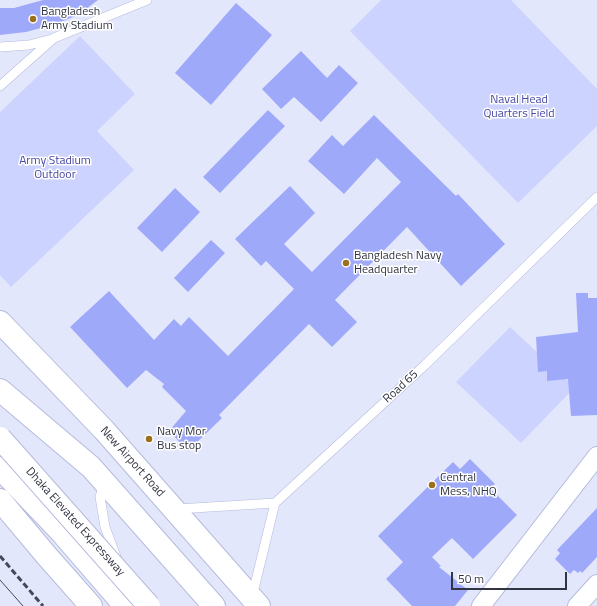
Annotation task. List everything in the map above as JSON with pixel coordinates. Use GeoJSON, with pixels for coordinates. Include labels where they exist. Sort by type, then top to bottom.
{"type":"FeatureCollection","features":[{"type":"Feature","properties":{"kind":"highway","name":"New Airport Road"},"geometry":{"type":"LineString","coordinates":[[0,322],[104,430],[255,602]]}},
{"type":"Feature","properties":{"kind":"highway"},"geometry":{"type":"LineString","coordinates":[[0,390],[68,446],[104,481],[214,606]]}},
{"type":"Feature","properties":{"kind":"highway","name":"Dhaka Elevated Expressway"},"geometry":{"type":"LineString","coordinates":[[0,438],[150,606]]}},
{"type":"Feature","properties":{"kind":"highway","name":"Dhaka Elevated Expressway"},"geometry":{"type":"LineString","coordinates":[[0,468],[62,533],[125,606]]}},
{"type":"Feature","properties":{"kind":"highway"},"geometry":{"type":"LineString","coordinates":[[0,500],[91,606]]}},
{"type":"Feature","properties":{"kind":"street"},"geometry":{"type":"LineString","coordinates":[[481,606],[597,456]]}},
{"type":"Feature","properties":{"kind":"street"},"geometry":{"type":"LineString","coordinates":[[577,606],[597,584]]}},
{"type":"Feature","properties":{"kind":"lane"},"geometry":{"type":"LineString","coordinates":[[0,48],[29,45],[54,38],[147,0]]}},
{"type":"Feature","properties":{"kind":"lane"},"geometry":{"type":"LineString","coordinates":[[0,86],[54,38]]}},
{"type":"Feature","properties":{"kind":"lane","name":"Road 65"},"geometry":{"type":"LineString","coordinates":[[275,503],[425,365],[597,197]]}},
{"type":"Feature","properties":{"kind":"lane"},"geometry":{"type":"LineString","coordinates":[[104,481],[100,497],[105,527],[129,593],[131,606]]}},
{"type":"Feature","properties":{"kind":"lane"},"geometry":{"type":"LineString","coordinates":[[174,509],[275,503],[255,602]]}},
{"type":"Feature","properties":{"kind":"green space","name":"Naval Head Quarters Field"},"geometry":{"type":"Polygon","coordinates":[[[381,0],[511,0],[597,89],[597,126],[518,203],[350,31],[381,0]]]}},
{"type":"Feature","properties":{"kind":"green space","name":"Army Stadium Outdoor"},"geometry":{"type":"Polygon","coordinates":[[[80,36],[135,94],[97,131],[134,170],[11,287],[0,275],[0,112],[80,36]]]}},
{"type":"Feature","properties":{"kind":"green space"},"geometry":{"type":"Polygon","coordinates":[[[510,327],[575,387],[521,443],[456,382],[510,327]]]}},
{"type":"Feature","properties":{"kind":"building","name":"Bangladesh Army Stadium"},"geometry":{"type":"Polygon","coordinates":[[[43,0],[98,0],[78,15],[56,24],[26,32],[0,35],[0,8],[14,8],[43,0]]]}},
{"type":"Feature","properties":{"kind":"building"},"geometry":{"type":"Polygon","coordinates":[[[236,3],[272,35],[211,105],[175,73],[236,3]]]}},
{"type":"Feature","properties":{"kind":"building"},"geometry":{"type":"Polygon","coordinates":[[[301,51],[327,78],[339,65],[358,83],[321,122],[294,97],[281,109],[262,89],[301,51]]]}},
{"type":"Feature","properties":{"kind":"building"},"geometry":{"type":"Polygon","coordinates":[[[268,110],[285,126],[220,193],[203,177],[268,110]]]}},
{"type":"Feature","properties":{"kind":"building"},"geometry":{"type":"Polygon","coordinates":[[[374,115],[456,196],[458,194],[505,244],[461,286],[407,227],[335,300],[357,322],[332,347],[309,324],[219,415],[222,418],[188,451],[169,431],[186,411],[162,387],[164,384],[146,370],[127,388],[70,327],[109,291],[154,340],[174,319],[181,326],[189,317],[228,356],[294,289],[266,261],[261,266],[235,239],[290,186],[315,213],[284,244],[312,272],[401,182],[377,158],[344,194],[308,161],[332,135],[343,146],[374,115]]]}},
{"type":"Feature","properties":{"kind":"building"},"geometry":{"type":"Polygon","coordinates":[[[175,188],[200,212],[162,252],[137,228],[175,188]]]}},
{"type":"Feature","properties":{"kind":"building"},"geometry":{"type":"Polygon","coordinates":[[[211,240],[225,253],[188,292],[174,278],[211,240]]]}},
{"type":"Feature","properties":{"kind":"building"},"geometry":{"type":"Polygon","coordinates":[[[576,293],[588,293],[588,298],[597,298],[597,415],[571,416],[568,379],[547,381],[547,371],[538,372],[536,337],[578,332],[576,293]]]}},
{"type":"Feature","properties":{"kind":"building"},"geometry":{"type":"Polygon","coordinates":[[[470,459],[495,484],[490,488],[517,515],[473,559],[452,538],[432,557],[441,566],[439,567],[468,590],[455,606],[412,606],[386,579],[403,562],[378,536],[453,462],[460,469],[470,459]]]}},
{"type":"Feature","properties":{"kind":"building"},"geometry":{"type":"Polygon","coordinates":[[[597,508],[597,557],[582,573],[580,571],[578,573],[574,570],[570,574],[555,559],[560,553],[557,550],[597,508]]]}},
{"type":"Feature","properties":{"kind":"tram line"},"geometry":{"type":"LineString","coordinates":[[0,580],[23,606]]}},
{"type":"Feature","properties":{"kind":"railway"},"geometry":{"type":"LineString","coordinates":[[0,556],[43,606]]}},
{"type":"Feature","properties":{"kind":"place","name":"Bangladesh Army Stadium"},"geometry":{"type":"Point","coordinates":[33,19]}},
{"type":"Feature","properties":{"kind":"place","name":"Bangladesh Navy Headquarter"},"geometry":{"type":"Point","coordinates":[346,263]}},
{"type":"Feature","properties":{"kind":"place","name":"Navy Mor Bus stop"},"geometry":{"type":"Point","coordinates":[149,439]}},
{"type":"Feature","properties":{"kind":"place","name":"Central Mess, NHQ"},"geometry":{"type":"Point","coordinates":[432,485]}}]}
